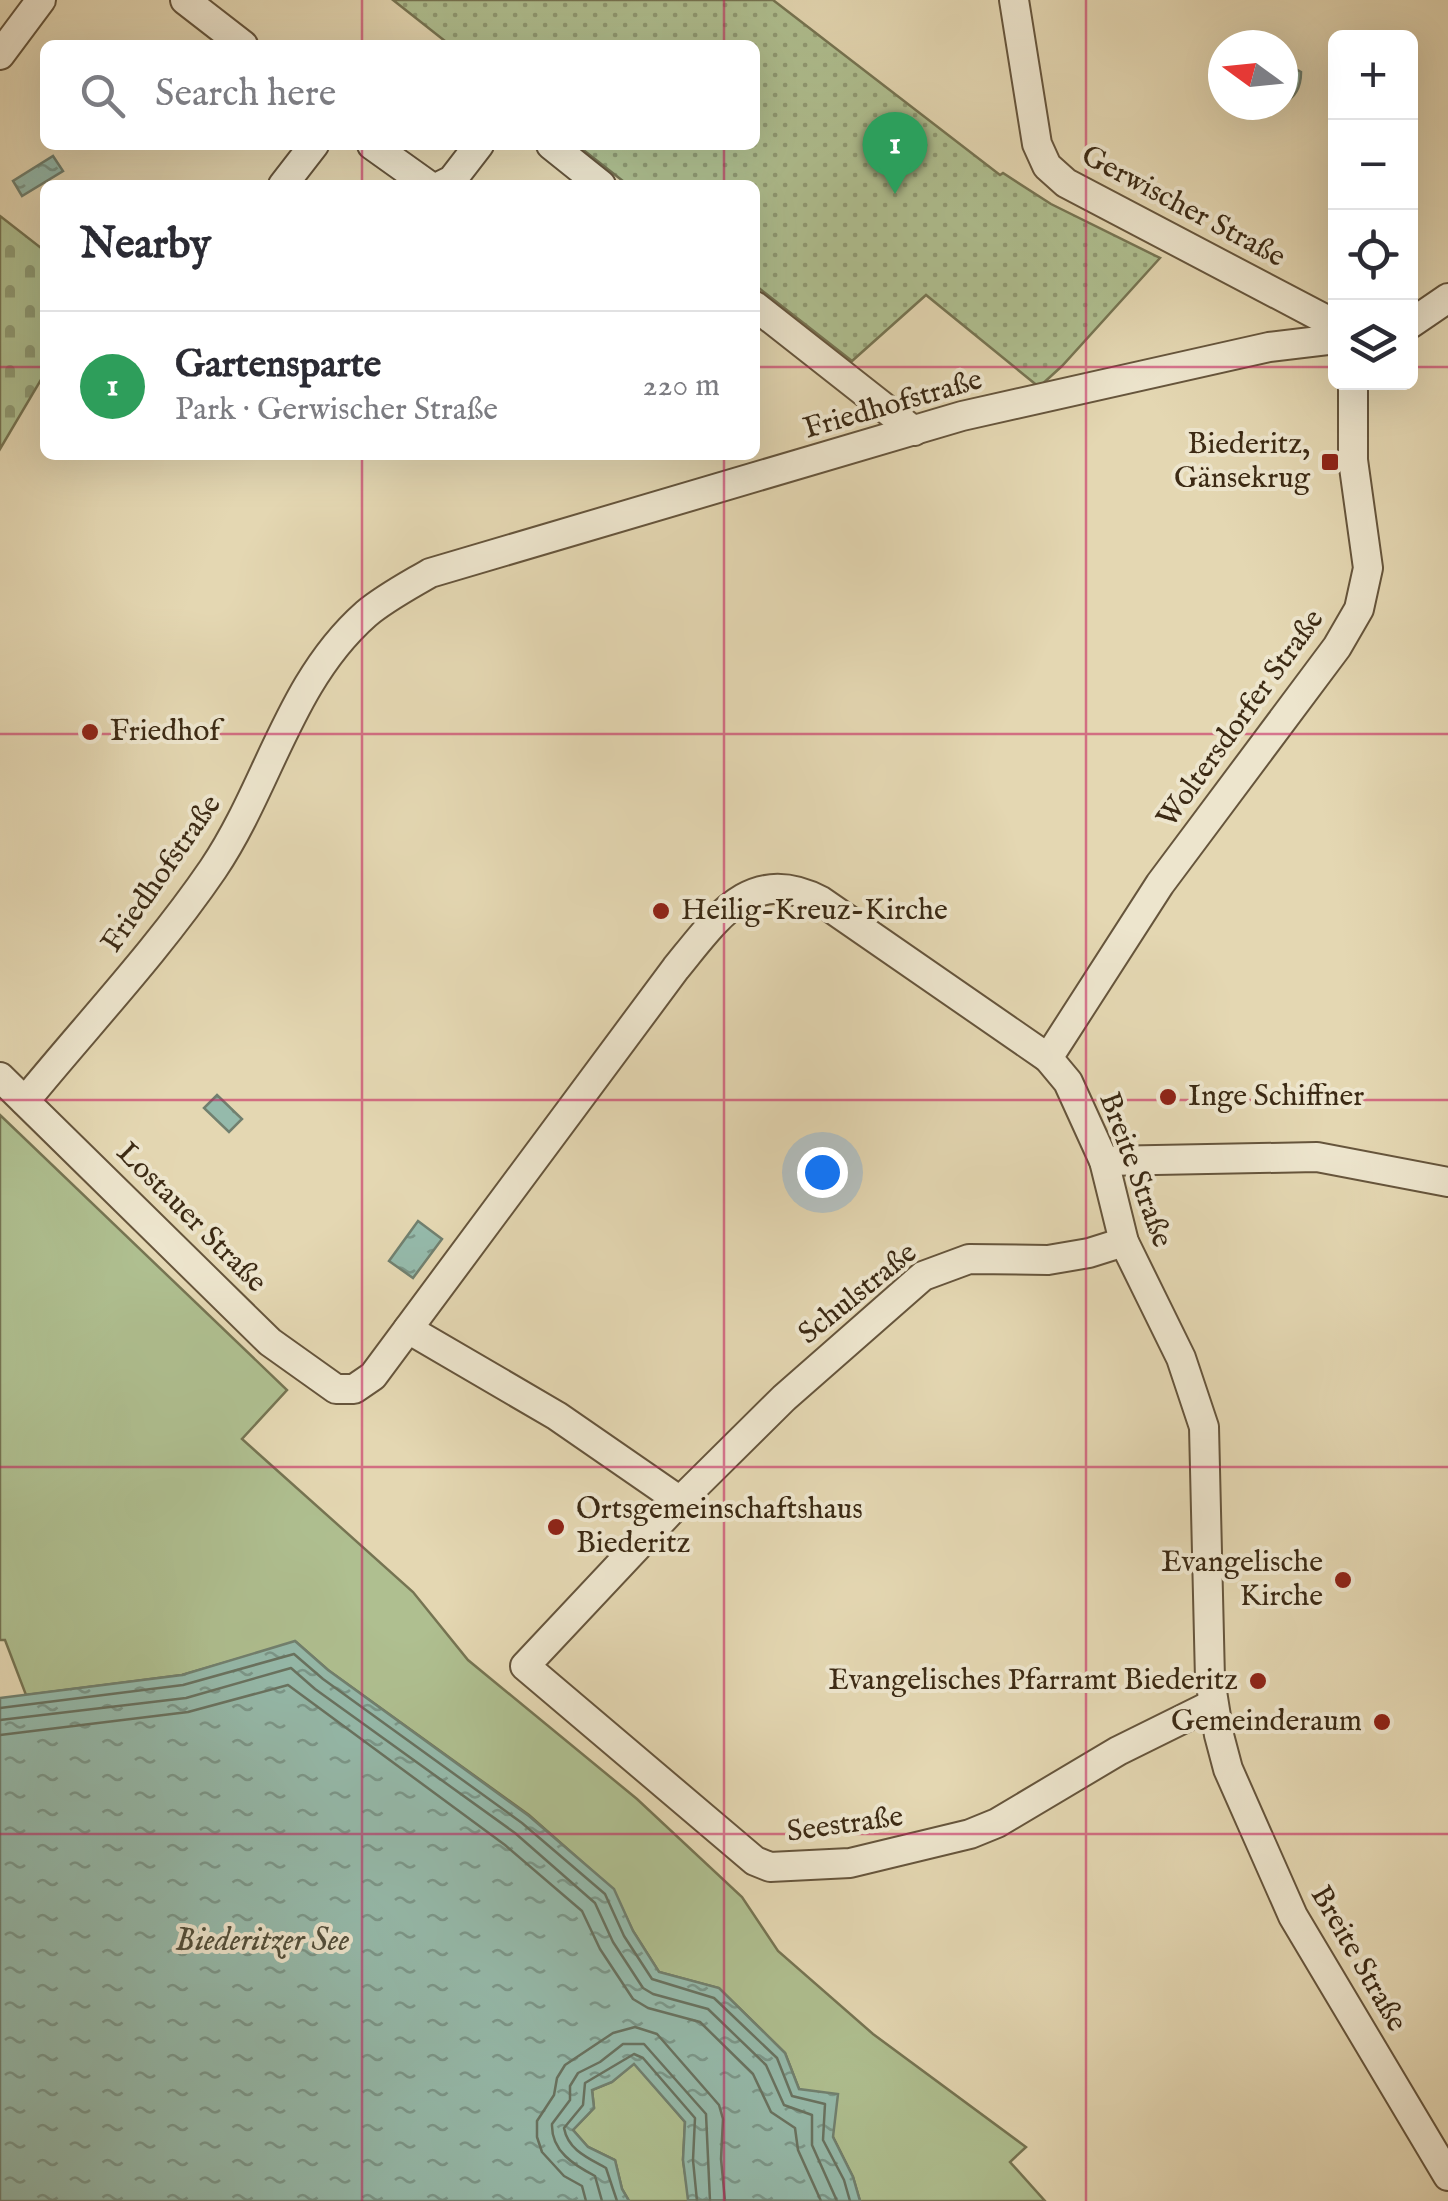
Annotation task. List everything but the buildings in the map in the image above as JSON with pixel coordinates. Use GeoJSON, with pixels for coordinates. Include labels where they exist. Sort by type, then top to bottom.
{"type":"FeatureCollection","features":[{"type":"Feature","properties":{"kind":"street"},"geometry":{"type":"LineString","coordinates":[[0,55],[40,0]]}},
{"type":"Feature","properties":{"kind":"street"},"geometry":{"type":"LineString","coordinates":[[185,0],[237,40]]}},
{"type":"Feature","properties":{"kind":"street","name":"Gerwischer Straße"},"geometry":{"type":"LineString","coordinates":[[1014,0],[1038,144],[1041,156],[1055,175],[1328,320]]}},
{"type":"Feature","properties":{"kind":"street"},"geometry":{"type":"LineString","coordinates":[[287,180],[310,150]]}},
{"type":"Feature","properties":{"kind":"street"},"geometry":{"type":"LineString","coordinates":[[379,150],[421,180]]}},
{"type":"Feature","properties":{"kind":"street"},"geometry":{"type":"LineString","coordinates":[[452,180],[474,150]]}},
{"type":"Feature","properties":{"kind":"street"},"geometry":{"type":"LineString","coordinates":[[556,150],[596,180]]}},
{"type":"Feature","properties":{"kind":"street"},"geometry":{"type":"LineString","coordinates":[[1418,319],[1448,298]]}},
{"type":"Feature","properties":{"kind":"street"},"geometry":{"type":"LineString","coordinates":[[760,310],[914,431]]}},
{"type":"Feature","properties":{"kind":"street","name":"Friedhofstraße"},"geometry":{"type":"LineString","coordinates":[[25,1100],[175,921],[238,830],[296,703],[319,667],[364,615],[430,573],[962,416],[1232,355],[1328,340]]}},
{"type":"Feature","properties":{"kind":"street","name":"Woltersdorfer Straße"},"geometry":{"type":"LineString","coordinates":[[1048,1058],[1160,884],[1337,647],[1360,609],[1368,568],[1353,460],[1353,390]]}},
{"type":"Feature","properties":{"kind":"street","name":"Breite Straße"},"geometry":{"type":"LineString","coordinates":[[347,1390],[365,1384],[408,1329],[676,968],[723,913],[751,892],[781,888],[804,892],[821,901],[1048,1058],[1068,1082],[1104,1161],[1124,1242],[1181,1358],[1204,1427],[1207,1627],[1213,1704],[1228,1769],[1293,1916],[1448,2176]]}},
{"type":"Feature","properties":{"kind":"street","name":"Lostauer Straße"},"geometry":{"type":"LineString","coordinates":[[0,1076],[270,1342],[326,1384],[347,1390]]}},
{"type":"Feature","properties":{"kind":"street"},"geometry":{"type":"LineString","coordinates":[[1104,1161],[1317,1158],[1448,1182]]}},
{"type":"Feature","properties":{"kind":"street","name":"Schulstraße"},"geometry":{"type":"LineString","coordinates":[[525,1666],[680,1500],[784,1398],[923,1276],[969,1259],[1048,1260],[1124,1242]]}},
{"type":"Feature","properties":{"kind":"street"},"geometry":{"type":"LineString","coordinates":[[408,1329],[557,1416],[680,1500]]}},
{"type":"Feature","properties":{"kind":"street","name":"Seestraße"},"geometry":{"type":"LineString","coordinates":[[525,1666],[755,1862],[770,1867],[850,1863],[970,1834],[997,1823],[1118,1751],[1213,1704]]}},
{"type":"Feature","properties":{"kind":"green space"},"geometry":{"type":"Polygon","coordinates":[[[393,0],[773,0],[1000,175],[1003,173],[1051,204],[1160,258],[1039,387],[926,295],[852,361],[760,289],[760,180],[622,180],[583,150],[760,150],[760,40],[444,40],[393,0]]]}},
{"type":"Feature","properties":{"kind":"green space"},"geometry":{"type":"Polygon","coordinates":[[[0,216],[40,247],[40,381],[0,449],[0,216]]]}},
{"type":"Feature","properties":{"kind":"green space"},"geometry":{"type":"Polygon","coordinates":[[[0,1115],[287,1390],[242,1439],[413,1592],[468,1660],[637,1799],[742,1897],[778,1951],[873,2034],[1026,2147],[1010,2162],[1045,2201],[860,2201],[833,2137],[799,2089],[785,2053],[719,1988],[659,1972],[613,1889],[529,1815],[328,1670],[296,1642],[182,1675],[26,1695],[5,1640],[0,1640],[0,1115]]]}},
{"type":"Feature","properties":{"kind":"green space"},"geometry":{"type":"Polygon","coordinates":[[[634,2063],[685,2122],[683,2160],[689,2200],[702,2201],[629,2201],[615,2160],[588,2147],[573,2130],[594,2108],[592,2090],[612,2082],[634,2063]]]}},
{"type":"Feature","properties":{"kind":"water"},"geometry":{"type":"Polygon","coordinates":[[[53,156],[63,171],[48,180],[40,180],[40,185],[22,196],[13,181],[53,156]]]}},
{"type":"Feature","properties":{"kind":"water"},"geometry":{"type":"Polygon","coordinates":[[[217,1095],[242,1119],[229,1132],[204,1108],[217,1095]]]}},
{"type":"Feature","properties":{"kind":"water"},"geometry":{"type":"Polygon","coordinates":[[[418,1221],[442,1239],[413,1278],[389,1261],[418,1221]]]}},
{"type":"Feature","properties":{"kind":"water","name":"Biederitzer See"},"geometry":{"type":"Polygon","coordinates":[[[295,1641],[328,1670],[529,1816],[614,1889],[633,1931],[659,1972],[719,1988],[785,2053],[799,2089],[838,2094],[833,2137],[860,2201],[688,2200],[683,2160],[685,2122],[634,2064],[612,2082],[592,2090],[594,2108],[573,2130],[588,2147],[615,2160],[629,2201],[0,2201],[0,1698],[182,1675],[295,1641]]]}},
{"type":"Feature","properties":{"kind":"place","name":"Gartensparte"},"geometry":{"type":"Point","coordinates":[895,194]}},
{"type":"Feature","properties":{"kind":"place","name":"Biederitz, Gänsekrug"},"geometry":{"type":"Point","coordinates":[1330,462]}},
{"type":"Feature","properties":{"kind":"place","name":"Friedhof"},"geometry":{"type":"Point","coordinates":[90,732]}},
{"type":"Feature","properties":{"kind":"place","name":"Heilig-Kreuz-Kirche"},"geometry":{"type":"Point","coordinates":[661,911]}},
{"type":"Feature","properties":{"kind":"place","name":"Inge Schiffner"},"geometry":{"type":"Point","coordinates":[1168,1097]}},
{"type":"Feature","properties":{"kind":"place","name":"Ortsgemeinschaftshaus Biederitz"},"geometry":{"type":"Point","coordinates":[556,1527]}},
{"type":"Feature","properties":{"kind":"place","name":"Evangelische Kirche"},"geometry":{"type":"Point","coordinates":[1343,1580]}},
{"type":"Feature","properties":{"kind":"place","name":"Evangelisches Pfarramt Biederitz"},"geometry":{"type":"Point","coordinates":[1258,1681]}},
{"type":"Feature","properties":{"kind":"place","name":"Gemeinderaum"},"geometry":{"type":"Point","coordinates":[1382,1722]}}]}
